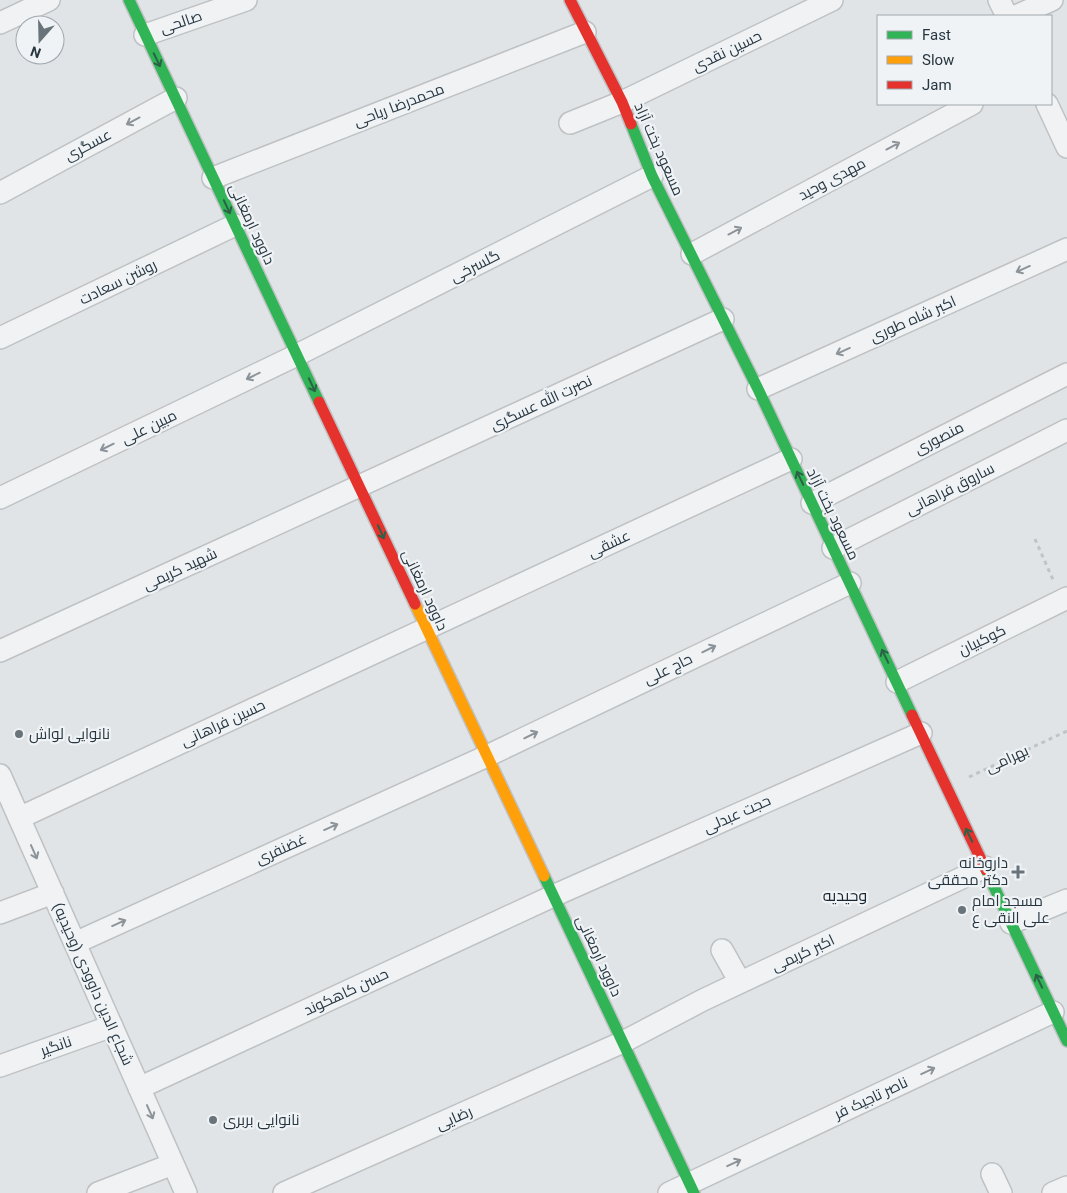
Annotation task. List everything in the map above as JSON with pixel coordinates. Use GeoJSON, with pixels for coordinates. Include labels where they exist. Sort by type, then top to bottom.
{"type":"FeatureCollection","features":[{"type":"Feature","properties":{"kind":"street"},"geometry":{"type":"LineString","coordinates":[[0,23],[49,0]]}},
{"type":"Feature","properties":{"kind":"street","name":"داوود ارمغانی"},"geometry":{"type":"LineString","coordinates":[[129,0],[692,1188]]}},
{"type":"Feature","properties":{"kind":"street","name":"صالحی"},"geometry":{"type":"LineString","coordinates":[[145,35],[246,0]]}},
{"type":"Feature","properties":{"kind":"street","name":"مسعود بخت آزاد"},"geometry":{"type":"LineString","coordinates":[[570,0],[622,102],[652,176],[758,389],[1067,1041]]}},
{"type":"Feature","properties":{"kind":"street","name":"حسین نقدی"},"geometry":{"type":"LineString","coordinates":[[570,123],[622,102],[832,0]]}},
{"type":"Feature","properties":{"kind":"street"},"geometry":{"type":"LineString","coordinates":[[999,0],[1006,15]]}},
{"type":"Feature","properties":{"kind":"street"},"geometry":{"type":"LineString","coordinates":[[1018,15],[1052,0]]}},
{"type":"Feature","properties":{"kind":"street","name":"محمدرضا ریاحی"},"geometry":{"type":"LineString","coordinates":[[213,178],[585,32]]}},
{"type":"Feature","properties":{"kind":"street","name":"عسگری"},"geometry":{"type":"LineString","coordinates":[[0,193],[176,98]]}},
{"type":"Feature","properties":{"kind":"street","name":"مهدی وحید"},"geometry":{"type":"LineString","coordinates":[[692,254],[970,105]]}},
{"type":"Feature","properties":{"kind":"street"},"geometry":{"type":"LineString","coordinates":[[1047,105],[1067,147]]}},
{"type":"Feature","properties":{"kind":"street","name":"گلسرخی"},"geometry":{"type":"LineString","coordinates":[[297,355],[652,176]]}},
{"type":"Feature","properties":{"kind":"street","name":"روشن سعادت"},"geometry":{"type":"LineString","coordinates":[[0,338],[235,225]]}},
{"type":"Feature","properties":{"kind":"street","name":"اکبر شاه طوری"},"geometry":{"type":"LineString","coordinates":[[758,389],[1067,249]]}},
{"type":"Feature","properties":{"kind":"street","name":"نصرت الله عسگری"},"geometry":{"type":"LineString","coordinates":[[359,486],[723,319]]}},
{"type":"Feature","properties":{"kind":"street","name":"مبین علی"},"geometry":{"type":"LineString","coordinates":[[0,498],[297,355]]}},
{"type":"Feature","properties":{"kind":"street","name":"منصوری"},"geometry":{"type":"LineString","coordinates":[[812,503],[1067,374]]}},
{"type":"Feature","properties":{"kind":"street","name":"ساروق فراهانی"},"geometry":{"type":"LineString","coordinates":[[833,548],[1067,430]]}},
{"type":"Feature","properties":{"kind":"street","name":"عشقی"},"geometry":{"type":"LineString","coordinates":[[427,628],[791,459]]}},
{"type":"Feature","properties":{"kind":"street","name":"شهید کریمی"},"geometry":{"type":"LineString","coordinates":[[0,651],[359,486]]}},
{"type":"Feature","properties":{"kind":"street","name":"حاج علی"},"geometry":{"type":"LineString","coordinates":[[487,756],[850,583]]}},
{"type":"Feature","properties":{"kind":"street","name":"کوکبیان"},"geometry":{"type":"LineString","coordinates":[[897,682],[1065,599]]}},
{"type":"Feature","properties":{"kind":"street","name":"حسین فراهانی"},"geometry":{"type":"LineString","coordinates":[[19,818],[427,628]]}},
{"type":"Feature","properties":{"kind":"street","name":"حجت عبدلی"},"geometry":{"type":"LineString","coordinates":[[553,896],[921,733]]}},
{"type":"Feature","properties":{"kind":"street","name":"غضنفری"},"geometry":{"type":"LineString","coordinates":[[75,943],[487,756]]}},
{"type":"Feature","properties":{"kind":"street","name":"شجاع الدین داوودی (وحیدیه)"},"geometry":{"type":"LineString","coordinates":[[0,775],[186,1193]]}},
{"type":"Feature","properties":{"kind":"street","name":"اکبر کریمی"},"geometry":{"type":"LineString","coordinates":[[623,1042],[740,982],[985,867]]}},
{"type":"Feature","properties":{"kind":"street"},"geometry":{"type":"LineString","coordinates":[[0,913],[52,893]]}},
{"type":"Feature","properties":{"kind":"street","name":"حسن کاهکوند"},"geometry":{"type":"LineString","coordinates":[[139,1088],[553,896]]}},
{"type":"Feature","properties":{"kind":"street"},"geometry":{"type":"LineString","coordinates":[[1011,923],[1067,900]]}},
{"type":"Feature","properties":{"kind":"street"},"geometry":{"type":"LineString","coordinates":[[722,950],[740,982]]}},
{"type":"Feature","properties":{"kind":"street","name":"ناصر تاجیک فر"},"geometry":{"type":"LineString","coordinates":[[669,1193],[692,1188],[1053,1012]]}},
{"type":"Feature","properties":{"kind":"street","name":"نانگیر"},"geometry":{"type":"LineString","coordinates":[[0,1066],[112,1026]]}},
{"type":"Feature","properties":{"kind":"street","name":"رضایی"},"geometry":{"type":"LineString","coordinates":[[284,1193],[623,1042]]}},
{"type":"Feature","properties":{"kind":"street"},"geometry":{"type":"LineString","coordinates":[[98,1193],[173,1164]]}},
{"type":"Feature","properties":{"kind":"street"},"geometry":{"type":"LineString","coordinates":[[1053,1193],[1067,1187]]}},
{"type":"Feature","properties":{"kind":"path"},"geometry":{"type":"LineString","coordinates":[[1035,539],[1065,599]]}},
{"type":"Feature","properties":{"kind":"path","name":"بهرامی"},"geometry":{"type":"LineString","coordinates":[[946,788],[1067,731]]}},
{"type":"Feature","properties":{"kind":"traffic: fast"},"geometry":{"type":"LineString","coordinates":[[129,0],[319,402]]}},
{"type":"Feature","properties":{"kind":"traffic: fast"},"geometry":{"type":"LineString","coordinates":[[631,124],[652,176],[758,389],[912,715]]}},
{"type":"Feature","properties":{"kind":"traffic: fast"},"geometry":{"type":"LineString","coordinates":[[986,870],[1067,1041]]}},
{"type":"Feature","properties":{"kind":"traffic: fast"},"geometry":{"type":"LineString","coordinates":[[544,876],[694,1193]]}},
{"type":"Feature","properties":{"kind":"traffic: slow"},"geometry":{"type":"LineString","coordinates":[[415,604],[544,876]]}},
{"type":"Feature","properties":{"kind":"traffic: jam"},"geometry":{"type":"LineString","coordinates":[[570,0],[622,102],[631,124]]}},
{"type":"Feature","properties":{"kind":"traffic: jam"},"geometry":{"type":"LineString","coordinates":[[319,402],[415,604]]}},
{"type":"Feature","properties":{"kind":"traffic: jam"},"geometry":{"type":"LineString","coordinates":[[912,715],[986,870]]}},
{"type":"Feature","properties":{"kind":"place","name":"نانوایی لواش"},"geometry":{"type":"Point","coordinates":[19,734]}},
{"type":"Feature","properties":{"kind":"place","name":"داروخانه دکتر محققی"},"geometry":{"type":"Point","coordinates":[1018,872]}},
{"type":"Feature","properties":{"kind":"place","name":"مسجد امام علی النقی ع"},"geometry":{"type":"Point","coordinates":[962,910]}},
{"type":"Feature","properties":{"kind":"place","name":"نانوایی بربری"},"geometry":{"type":"Point","coordinates":[213,1120]}},
{"type":"Feature","properties":{"kind":"district","name":"وحیدیه"},"geometry":{"type":"Point","coordinates":[845,895]}}]}
